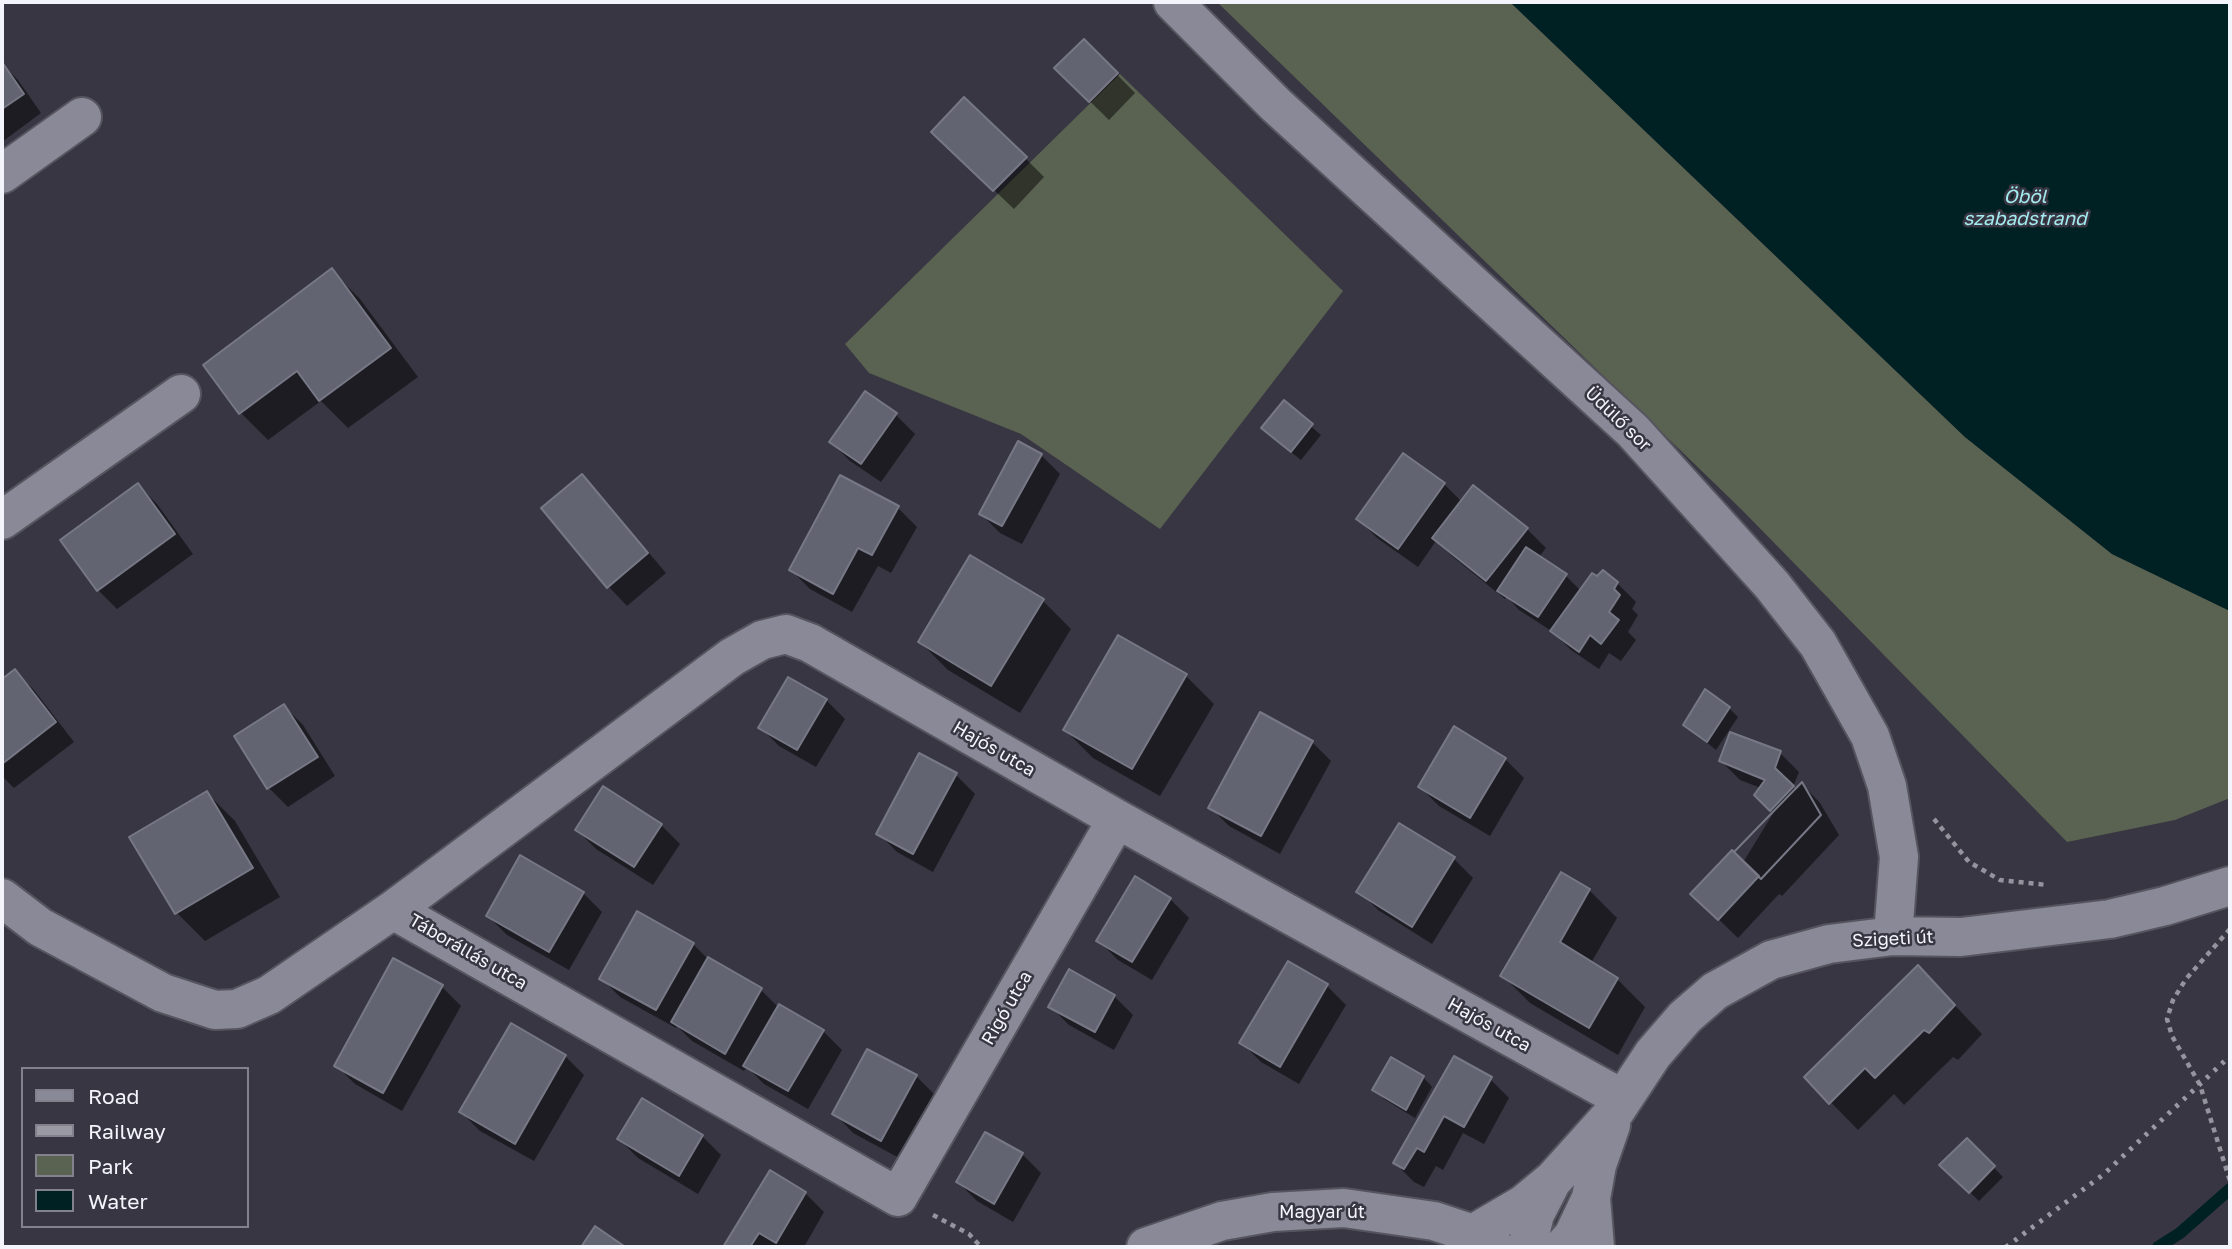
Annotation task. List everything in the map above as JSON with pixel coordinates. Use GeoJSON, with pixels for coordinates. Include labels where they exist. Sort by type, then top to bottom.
{"type":"FeatureCollection","features":[{"type":"Feature","properties":{"kind":"street","name":"Üdülő sor"},"geometry":{"type":"LineString","coordinates":[[1173,2],[1276,105],[1633,430],[1772,585],[1818,644],[1870,736],[1887,786],[1899,856],[1893,936]]}},
{"type":"Feature","properties":{"kind":"street"},"geometry":{"type":"LineString","coordinates":[[2,174],[82,117]]}},
{"type":"Feature","properties":{"kind":"street"},"geometry":{"type":"LineString","coordinates":[[2,520],[181,394]]}},
{"type":"Feature","properties":{"kind":"street","name":"Hajós utca"},"geometry":{"type":"LineString","coordinates":[[393,909],[732,657],[761,640],[786,634],[810,643],[1619,1104]]}},
{"type":"Feature","properties":{"kind":"street","name":"Rigó utca"},"geometry":{"type":"LineString","coordinates":[[898,1197],[1117,819]]}},
{"type":"Feature","properties":{"kind":"street","name":"Szigeti út"},"geometry":{"type":"LineString","coordinates":[[1619,1104],[1653,1054],[1685,1017],[1715,990],[1771,960],[1829,943],[1893,936],[1961,937],[2110,919],[2230,886]]}},
{"type":"Feature","properties":{"kind":"street","name":"Táborállás utca"},"geometry":{"type":"LineString","coordinates":[[2,898],[40,927],[87,954],[163,993],[215,1010],[237,1009],[269,995],[393,909],[898,1197]]}},
{"type":"Feature","properties":{"kind":"street"},"geometry":{"type":"LineString","coordinates":[[1485,1240],[1553,1180],[1619,1104]]}},
{"type":"Feature","properties":{"kind":"street"},"geometry":{"type":"LineString","coordinates":[[1595,1247],[1591,1198],[1597,1165],[1619,1104]]}},
{"type":"Feature","properties":{"kind":"street"},"geometry":{"type":"LineString","coordinates":[[1527,1247],[1535,1214],[1553,1180]]}},
{"type":"Feature","properties":{"kind":"street"},"geometry":{"type":"LineString","coordinates":[[1563,1247],[1573,1236],[1591,1198]]}},
{"type":"Feature","properties":{"kind":"street","name":"Magyar út"},"geometry":{"type":"LineString","coordinates":[[1146,1247],[1222,1221],[1306,1209],[1344,1208],[1434,1221],[1485,1240]]}},
{"type":"Feature","properties":{"kind":"path"},"geometry":{"type":"LineString","coordinates":[[1930,812],[1969,862],[2000,880],[2059,886]]}},
{"type":"Feature","properties":{"kind":"path"},"geometry":{"type":"LineString","coordinates":[[2230,929],[2186,979],[2167,1019],[2172,1036],[2200,1085],[2230,1181]]}},
{"type":"Feature","properties":{"kind":"path"},"geometry":{"type":"LineString","coordinates":[[898,1197],[969,1234],[981,1247]]}},
{"type":"Feature","properties":{"kind":"green space"},"geometry":{"type":"Polygon","coordinates":[[[1217,2],[1510,2],[1965,437],[2112,554],[2230,611],[2230,798],[2175,820],[2067,842],[1741,509],[1217,2]]]}},
{"type":"Feature","properties":{"kind":"green space"},"geometry":{"type":"Polygon","coordinates":[[[1120,74],[1343,291],[1160,529],[1021,434],[869,373],[845,344],[1120,74]]]}},
{"type":"Feature","properties":{"kind":"water","name":"Öböl szabadstrand"},"geometry":{"type":"Polygon","coordinates":[[[1510,2],[2230,2],[2230,611],[2112,554],[1965,437],[1510,2]]]}},
{"type":"Feature","properties":{"kind":"building"},"geometry":{"type":"Polygon","coordinates":[[[1084,39],[1118,73],[1089,102],[1054,68],[1084,39]]]}},
{"type":"Feature","properties":{"kind":"building"},"geometry":{"type":"Polygon","coordinates":[[[2,62],[24,94],[2,109],[2,62]]]}},
{"type":"Feature","properties":{"kind":"building"},"geometry":{"type":"Polygon","coordinates":[[[964,97],[1027,157],[993,191],[931,132],[964,97]]]}},
{"type":"Feature","properties":{"kind":"building"},"geometry":{"type":"Polygon","coordinates":[[[332,268],[391,348],[319,401],[297,371],[239,414],[203,365],[332,268]]]}},
{"type":"Feature","properties":{"kind":"building"},"geometry":{"type":"Polygon","coordinates":[[[865,391],[897,413],[861,464],[829,442],[865,391]]]}},
{"type":"Feature","properties":{"kind":"building"},"geometry":{"type":"Polygon","coordinates":[[[1284,400],[1313,424],[1291,452],[1261,428],[1284,400]]]}},
{"type":"Feature","properties":{"kind":"building"},"geometry":{"type":"Polygon","coordinates":[[[1018,441],[1042,454],[1002,526],[979,514],[1018,441]]]}},
{"type":"Feature","properties":{"kind":"building"},"geometry":{"type":"Polygon","coordinates":[[[1403,453],[1445,483],[1398,549],[1356,519],[1403,453]]]}},
{"type":"Feature","properties":{"kind":"building"},"geometry":{"type":"Polygon","coordinates":[[[582,474],[648,553],[607,588],[541,508],[582,474]]]}},
{"type":"Feature","properties":{"kind":"building"},"geometry":{"type":"Polygon","coordinates":[[[840,475],[899,506],[872,555],[858,548],[833,594],[789,570],[840,475]]]}},
{"type":"Feature","properties":{"kind":"building"},"geometry":{"type":"Polygon","coordinates":[[[138,483],[175,534],[97,591],[60,540],[138,483]]]}},
{"type":"Feature","properties":{"kind":"building"},"geometry":{"type":"Polygon","coordinates":[[[1473,485],[1528,528],[1486,581],[1432,538],[1473,485]]]}},
{"type":"Feature","properties":{"kind":"building"},"geometry":{"type":"Polygon","coordinates":[[[1526,547],[1567,574],[1538,617],[1497,591],[1526,547]]]}},
{"type":"Feature","properties":{"kind":"building"},"geometry":{"type":"Polygon","coordinates":[[[970,555],[1044,599],[991,686],[918,642],[970,555]]]}},
{"type":"Feature","properties":{"kind":"building"},"geometry":{"type":"Polygon","coordinates":[[[1603,570],[1618,582],[1614,589],[1620,595],[1609,612],[1619,620],[1601,644],[1590,635],[1579,652],[1550,631],[1592,573],[1597,576],[1603,570]]]}},
{"type":"Feature","properties":{"kind":"building"},"geometry":{"type":"Polygon","coordinates":[[[1118,635],[1187,674],[1132,769],[1063,730],[1118,635]]]}},
{"type":"Feature","properties":{"kind":"building"},"geometry":{"type":"Polygon","coordinates":[[[15,669],[56,722],[2,764],[2,679],[15,669]]]}},
{"type":"Feature","properties":{"kind":"building"},"geometry":{"type":"Polygon","coordinates":[[[788,677],[827,699],[797,750],[758,728],[788,677]]]}},
{"type":"Feature","properties":{"kind":"building"},"geometry":{"type":"Polygon","coordinates":[[[1705,689],[1730,707],[1707,742],[1683,725],[1705,689]]]}},
{"type":"Feature","properties":{"kind":"building"},"geometry":{"type":"Polygon","coordinates":[[[284,704],[318,757],[267,789],[234,736],[284,704]]]}},
{"type":"Feature","properties":{"kind":"building"},"geometry":{"type":"Polygon","coordinates":[[[1260,712],[1313,741],[1261,836],[1208,808],[1260,712]]]}},
{"type":"Feature","properties":{"kind":"building"},"geometry":{"type":"Polygon","coordinates":[[[1454,726],[1506,758],[1470,818],[1418,787],[1454,726]]]}},
{"type":"Feature","properties":{"kind":"building"},"geometry":{"type":"Polygon","coordinates":[[[1730,732],[1781,751],[1775,768],[1794,786],[1770,811],[1754,795],[1765,780],[1719,761],[1730,732]]]}},
{"type":"Feature","properties":{"kind":"building"},"geometry":{"type":"Polygon","coordinates":[[[919,753],[957,773],[913,854],[876,834],[919,753]]]}},
{"type":"Feature","properties":{"kind":"building"},"geometry":{"type":"Polygon","coordinates":[[[1802,782],[1821,815],[1761,879],[1734,852],[1802,782]]]}},
{"type":"Feature","properties":{"kind":"building"},"geometry":{"type":"Polygon","coordinates":[[[1802,782],[1821,815],[1761,879],[1734,852],[1802,782]]]}},
{"type":"Feature","properties":{"kind":"building"},"geometry":{"type":"Polygon","coordinates":[[[603,786],[662,824],[634,867],[575,830],[603,786]]]}},
{"type":"Feature","properties":{"kind":"building"},"geometry":{"type":"Polygon","coordinates":[[[207,791],[253,868],[175,914],[129,837],[207,791]]]}},
{"type":"Feature","properties":{"kind":"building"},"geometry":{"type":"Polygon","coordinates":[[[1399,823],[1455,857],[1412,927],[1356,892],[1399,823]]]}},
{"type":"Feature","properties":{"kind":"building"},"geometry":{"type":"Polygon","coordinates":[[[1732,850],[1759,876],[1718,920],[1690,894],[1732,850]]]}},
{"type":"Feature","properties":{"kind":"building"},"geometry":{"type":"Polygon","coordinates":[[[520,855],[584,892],[549,952],[486,916],[520,855]]]}},
{"type":"Feature","properties":{"kind":"building"},"geometry":{"type":"Polygon","coordinates":[[[1561,872],[1590,889],[1560,942],[1618,978],[1589,1028],[1500,976],[1561,872]]]}},
{"type":"Feature","properties":{"kind":"building"},"geometry":{"type":"Polygon","coordinates":[[[1135,876],[1171,898],[1132,962],[1096,941],[1135,876]]]}},
{"type":"Feature","properties":{"kind":"building"},"geometry":{"type":"Polygon","coordinates":[[[637,911],[694,943],[656,1010],[599,979],[637,911]]]}},
{"type":"Feature","properties":{"kind":"building"},"geometry":{"type":"Polygon","coordinates":[[[708,957],[762,988],[725,1054],[671,1022],[708,957]]]}},
{"type":"Feature","properties":{"kind":"building"},"geometry":{"type":"Polygon","coordinates":[[[393,958],[443,985],[383,1093],[334,1066],[393,958]]]}},
{"type":"Feature","properties":{"kind":"building"},"geometry":{"type":"Polygon","coordinates":[[[1288,961],[1328,984],[1280,1067],[1239,1043],[1288,961]]]}},
{"type":"Feature","properties":{"kind":"building"},"geometry":{"type":"Polygon","coordinates":[[[1918,965],[1955,1005],[1929,1033],[1924,1030],[1875,1078],[1865,1068],[1829,1104],[1804,1077],[1918,965]]]}},
{"type":"Feature","properties":{"kind":"building"},"geometry":{"type":"Polygon","coordinates":[[[1069,969],[1115,995],[1095,1032],[1048,1007],[1069,969]]]}},
{"type":"Feature","properties":{"kind":"building"},"geometry":{"type":"Polygon","coordinates":[[[779,1004],[824,1030],[788,1091],[743,1066],[779,1004]]]}},
{"type":"Feature","properties":{"kind":"building"},"geometry":{"type":"Polygon","coordinates":[[[511,1023],[566,1055],[515,1144],[459,1112],[511,1023]]]}},
{"type":"Feature","properties":{"kind":"building"},"geometry":{"type":"Polygon","coordinates":[[[867,1049],[917,1075],[881,1141],[832,1114],[867,1049]]]}},
{"type":"Feature","properties":{"kind":"building"},"geometry":{"type":"Polygon","coordinates":[[[1454,1056],[1492,1077],[1464,1127],[1444,1116],[1424,1152],[1417,1148],[1404,1169],[1393,1163],[1454,1056]]]}},
{"type":"Feature","properties":{"kind":"building"},"geometry":{"type":"Polygon","coordinates":[[[1391,1057],[1424,1076],[1406,1110],[1372,1090],[1391,1057]]]}},
{"type":"Feature","properties":{"kind":"building"},"geometry":{"type":"Polygon","coordinates":[[[642,1098],[703,1135],[679,1176],[617,1139],[642,1098]]]}},
{"type":"Feature","properties":{"kind":"building"},"geometry":{"type":"Polygon","coordinates":[[[985,1132],[1023,1153],[994,1204],[956,1182],[985,1132]]]}},
{"type":"Feature","properties":{"kind":"building"},"geometry":{"type":"Polygon","coordinates":[[[1967,1138],[1995,1166],[1969,1193],[1939,1165],[1967,1138]]]}},
{"type":"Feature","properties":{"kind":"building"},"geometry":{"type":"Polygon","coordinates":[[[770,1170],[806,1192],[776,1243],[759,1233],[750,1247],[723,1247],[770,1170]]]}},
{"type":"Feature","properties":{"kind":"building"},"geometry":{"type":"Polygon","coordinates":[[[595,1226],[624,1246],[581,1247],[595,1226]]]}},
{"type":"Feature","properties":{"kind":"waterway"},"geometry":{"type":"LineString","coordinates":[[2158,1247],[2180,1233],[2230,1189]]}},
{"type":"Feature","properties":{"kind":"railway"},"geometry":{"type":"LineString","coordinates":[[2006,1247],[2104,1174],[2230,1056]]}}]}
